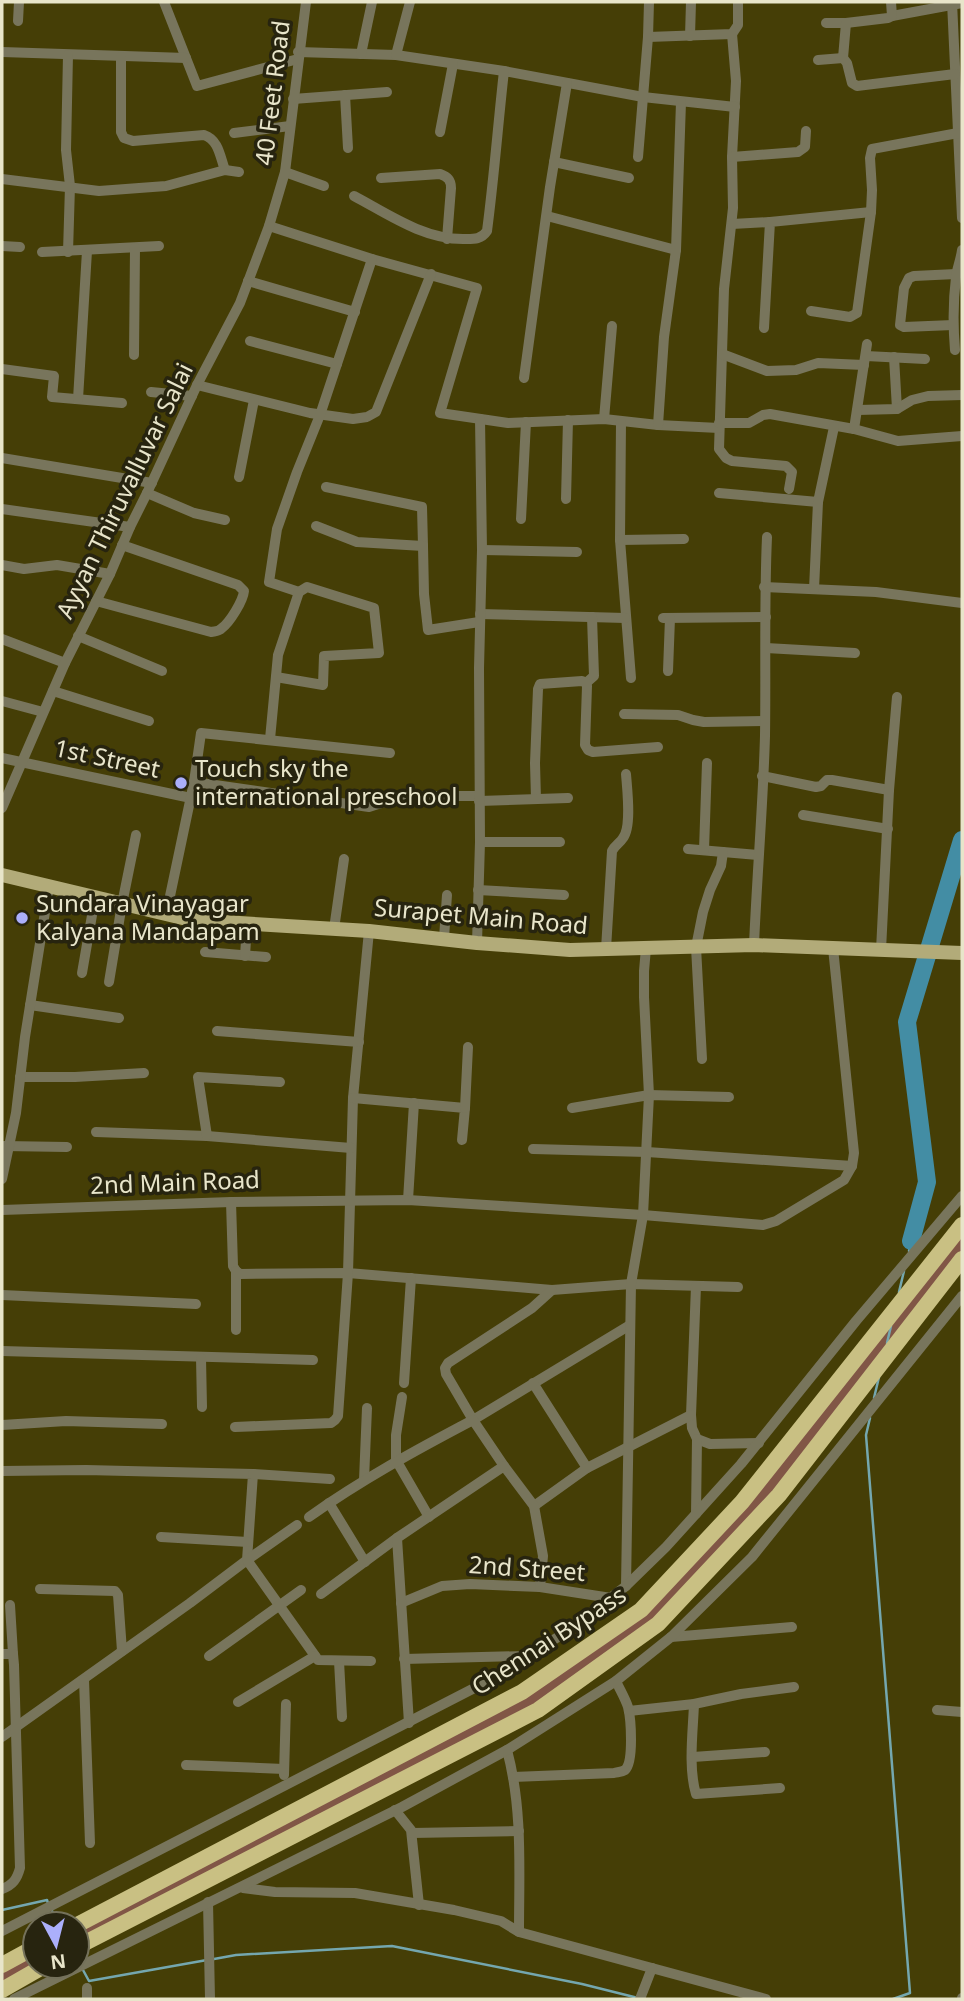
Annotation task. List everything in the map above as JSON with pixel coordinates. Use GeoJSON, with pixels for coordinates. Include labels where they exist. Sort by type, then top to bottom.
{"type":"FeatureCollection","features":[{"type":"Feature","properties":{"kind":"highway","name":"Chennai Bypass"},"geometry":{"type":"LineString","coordinates":[[91,1918],[522,1692],[640,1610],[742,1502],[962,1226]]}},
{"type":"Feature","properties":{"kind":"highway","name":"Chennai Bypass"},"geometry":{"type":"LineString","coordinates":[[91,1939],[538,1710],[657,1624],[779,1495],[962,1259]]}},
{"type":"Feature","properties":{"kind":"highway"},"geometry":{"type":"LineString","coordinates":[[2,1965],[21,1955]]}},
{"type":"Feature","properties":{"kind":"highway"},"geometry":{"type":"LineString","coordinates":[[2,1990],[21,1979]]}},
{"type":"Feature","properties":{"kind":"main road","name":"Surapet Main Road"},"geometry":{"type":"LineString","coordinates":[[2,876],[191,920],[369,930],[477,943],[570,950],[754,945],[962,953]]}},
{"type":"Feature","properties":{"kind":"street"},"geometry":{"type":"LineString","coordinates":[[18,21],[19,2],[27,2]]}},
{"type":"Feature","properties":{"kind":"street"},"geometry":{"type":"LineString","coordinates":[[164,2],[197,86],[298,56],[396,55],[504,71],[643,97],[735,107]]}},
{"type":"Feature","properties":{"kind":"street","name":"40 Feet Road"},"geometry":{"type":"LineString","coordinates":[[280,190],[285,172],[306,2]]}},
{"type":"Feature","properties":{"kind":"street"},"geometry":{"type":"LineString","coordinates":[[361,54],[372,2]]}},
{"type":"Feature","properties":{"kind":"street"},"geometry":{"type":"LineString","coordinates":[[396,55],[410,2]]}},
{"type":"Feature","properties":{"kind":"street"},"geometry":{"type":"LineString","coordinates":[[638,156],[649,2]]}},
{"type":"Feature","properties":{"kind":"street"},"geometry":{"type":"LineString","coordinates":[[690,36],[691,2]]}},
{"type":"Feature","properties":{"kind":"street"},"geometry":{"type":"LineString","coordinates":[[738,2],[738,25],[732,34],[736,81],[732,224],[724,289],[719,449],[732,461],[786,466],[792,472],[789,489]]}},
{"type":"Feature","properties":{"kind":"street"},"geometry":{"type":"LineString","coordinates":[[891,2],[892,16]]}},
{"type":"Feature","properties":{"kind":"street"},"geometry":{"type":"LineString","coordinates":[[826,23],[888,18],[955,3],[955,74],[962,218]]}},
{"type":"Feature","properties":{"kind":"street"},"geometry":{"type":"LineString","coordinates":[[846,23],[843,58],[852,83],[857,86],[955,74]]}},
{"type":"Feature","properties":{"kind":"street"},"geometry":{"type":"LineString","coordinates":[[648,37],[732,34]]}},
{"type":"Feature","properties":{"kind":"street"},"geometry":{"type":"LineString","coordinates":[[2,52],[186,58]]}},
{"type":"Feature","properties":{"kind":"street"},"geometry":{"type":"LineString","coordinates":[[68,55],[68,252]]}},
{"type":"Feature","properties":{"kind":"street"},"geometry":{"type":"LineString","coordinates":[[121,57],[121,132],[124,138],[133,141],[204,135],[212,138],[216,144],[225,170]]}},
{"type":"Feature","properties":{"kind":"street"},"geometry":{"type":"LineString","coordinates":[[818,60],[843,58]]}},
{"type":"Feature","properties":{"kind":"street"},"geometry":{"type":"LineString","coordinates":[[440,132],[453,64]]}},
{"type":"Feature","properties":{"kind":"street"},"geometry":{"type":"LineString","coordinates":[[354,196],[413,228],[447,239],[477,239],[484,235],[492,193],[504,71]]}},
{"type":"Feature","properties":{"kind":"street"},"geometry":{"type":"LineString","coordinates":[[524,378],[567,83]]}},
{"type":"Feature","properties":{"kind":"street"},"geometry":{"type":"LineString","coordinates":[[293,99],[387,92]]}},
{"type":"Feature","properties":{"kind":"street"},"geometry":{"type":"LineString","coordinates":[[345,95],[348,148]]}},
{"type":"Feature","properties":{"kind":"street"},"geometry":{"type":"LineString","coordinates":[[658,425],[664,337],[676,250],[681,102]]}},
{"type":"Feature","properties":{"kind":"street"},"geometry":{"type":"LineString","coordinates":[[234,133],[290,126]]}},
{"type":"Feature","properties":{"kind":"street"},"geometry":{"type":"LineString","coordinates":[[732,157],[798,152],[804,147],[806,131]]}},
{"type":"Feature","properties":{"kind":"street"},"geometry":{"type":"LineString","coordinates":[[811,311],[850,317],[858,313],[871,212],[872,149],[958,133]]}},
{"type":"Feature","properties":{"kind":"street"},"geometry":{"type":"LineString","coordinates":[[554,162],[629,178]]}},
{"type":"Feature","properties":{"kind":"street"},"geometry":{"type":"LineString","coordinates":[[2,179],[99,191],[166,186],[225,170],[239,172]]}},
{"type":"Feature","properties":{"kind":"street"},"geometry":{"type":"LineString","coordinates":[[285,172],[324,186]]}},
{"type":"Feature","properties":{"kind":"street"},"geometry":{"type":"LineString","coordinates":[[381,178],[440,174],[447,176],[451,181],[451,188],[447,239]]}},
{"type":"Feature","properties":{"kind":"street","name":"Ayyan Thiruvalluvar Salai"},"geometry":{"type":"LineString","coordinates":[[2,806],[65,663],[110,574],[194,391],[240,303],[280,190]]}},
{"type":"Feature","properties":{"kind":"street"},"geometry":{"type":"LineString","coordinates":[[732,224],[871,212]]}},
{"type":"Feature","properties":{"kind":"street"},"geometry":{"type":"LineString","coordinates":[[547,216],[676,250]]}},
{"type":"Feature","properties":{"kind":"street"},"geometry":{"type":"LineString","coordinates":[[764,328],[770,222]]}},
{"type":"Feature","properties":{"kind":"street"},"geometry":{"type":"LineString","coordinates":[[269,226],[372,259],[477,288],[440,413],[508,423],[604,419],[658,425],[749,423],[769,414],[854,429],[898,441],[962,436]]}},
{"type":"Feature","properties":{"kind":"street"},"geometry":{"type":"LineString","coordinates":[[2,246],[20,247]]}},
{"type":"Feature","properties":{"kind":"street"},"geometry":{"type":"LineString","coordinates":[[42,252],[159,246]]}},
{"type":"Feature","properties":{"kind":"street"},"geometry":{"type":"LineString","coordinates":[[134,355],[135,248]]}},
{"type":"Feature","properties":{"kind":"street"},"geometry":{"type":"LineString","coordinates":[[955,350],[953,324],[956,274],[962,250]]}},
{"type":"Feature","properties":{"kind":"street"},"geometry":{"type":"LineString","coordinates":[[78,399],[87,251]]}},
{"type":"Feature","properties":{"kind":"street"},"geometry":{"type":"LineString","coordinates":[[299,592],[269,582],[277,529],[320,415],[372,259]]}},
{"type":"Feature","properties":{"kind":"street"},"geometry":{"type":"LineString","coordinates":[[151,391],[194,391],[254,400],[320,415],[353,419],[367,417],[376,412],[431,274]]}},
{"type":"Feature","properties":{"kind":"street"},"geometry":{"type":"LineString","coordinates":[[953,324],[900,325],[904,288],[909,278],[956,274]]}},
{"type":"Feature","properties":{"kind":"street"},"geometry":{"type":"LineString","coordinates":[[248,281],[355,312]]}},
{"type":"Feature","properties":{"kind":"street"},"geometry":{"type":"LineString","coordinates":[[604,419],[612,326]]}},
{"type":"Feature","properties":{"kind":"street"},"geometry":{"type":"LineString","coordinates":[[250,341],[337,365]]}},
{"type":"Feature","properties":{"kind":"street"},"geometry":{"type":"LineString","coordinates":[[854,429],[867,344]]}},
{"type":"Feature","properties":{"kind":"street"},"geometry":{"type":"LineString","coordinates":[[722,354],[767,371],[783,372],[818,363],[894,357],[925,359]]}},
{"type":"Feature","properties":{"kind":"street"},"geometry":{"type":"LineString","coordinates":[[894,357],[897,409]]}},
{"type":"Feature","properties":{"kind":"street"},"geometry":{"type":"LineString","coordinates":[[2,369],[54,376],[52,397],[122,403]]}},
{"type":"Feature","properties":{"kind":"street"},"geometry":{"type":"LineString","coordinates":[[858,410],[897,409],[912,400],[928,396],[962,395]]}},
{"type":"Feature","properties":{"kind":"street"},"geometry":{"type":"LineString","coordinates":[[239,477],[254,400]]}},
{"type":"Feature","properties":{"kind":"street"},"geometry":{"type":"LineString","coordinates":[[477,943],[482,550],[480,419]]}},
{"type":"Feature","properties":{"kind":"street"},"geometry":{"type":"LineString","coordinates":[[566,499],[568,420]]}},
{"type":"Feature","properties":{"kind":"street"},"geometry":{"type":"LineString","coordinates":[[521,519],[526,422]]}},
{"type":"Feature","properties":{"kind":"street"},"geometry":{"type":"LineString","coordinates":[[621,422],[620,540],[631,678]]}},
{"type":"Feature","properties":{"kind":"street"},"geometry":{"type":"LineString","coordinates":[[814,590],[818,502],[834,427]]}},
{"type":"Feature","properties":{"kind":"street"},"geometry":{"type":"LineString","coordinates":[[2,458],[150,488],[194,513],[225,520]]}},
{"type":"Feature","properties":{"kind":"street"},"geometry":{"type":"LineString","coordinates":[[326,486],[422,507],[424,594],[428,630],[480,618],[625,618]]}},
{"type":"Feature","properties":{"kind":"street"},"geometry":{"type":"LineString","coordinates":[[719,493],[818,502]]}},
{"type":"Feature","properties":{"kind":"street"},"geometry":{"type":"LineString","coordinates":[[2,509],[130,527]]}},
{"type":"Feature","properties":{"kind":"street"},"geometry":{"type":"LineString","coordinates":[[316,526],[357,542],[423,545]]}},
{"type":"Feature","properties":{"kind":"street"},"geometry":{"type":"LineString","coordinates":[[754,945],[765,721],[764,587],[767,537]]}},
{"type":"Feature","properties":{"kind":"street"},"geometry":{"type":"LineString","coordinates":[[620,540],[684,539]]}},
{"type":"Feature","properties":{"kind":"street"},"geometry":{"type":"LineString","coordinates":[[96,601],[211,632],[223,628],[243,598],[244,591],[238,585],[122,545]]}},
{"type":"Feature","properties":{"kind":"street"},"geometry":{"type":"LineString","coordinates":[[482,550],[577,552]]}},
{"type":"Feature","properties":{"kind":"street"},"geometry":{"type":"LineString","coordinates":[[2,565],[24,569],[57,565],[110,574]]}},
{"type":"Feature","properties":{"kind":"street"},"geometry":{"type":"LineString","coordinates":[[276,677],[323,685],[324,656],[379,653],[374,608],[307,587],[299,592],[278,655],[270,739],[390,753]]}},
{"type":"Feature","properties":{"kind":"street"},"geometry":{"type":"LineString","coordinates":[[764,587],[876,592],[962,603]]}},
{"type":"Feature","properties":{"kind":"street"},"geometry":{"type":"LineString","coordinates":[[536,799],[538,689],[540,684],[586,683],[594,676],[592,617]]}},
{"type":"Feature","properties":{"kind":"street"},"geometry":{"type":"LineString","coordinates":[[668,671],[667,618],[766,617]]}},
{"type":"Feature","properties":{"kind":"street"},"geometry":{"type":"LineString","coordinates":[[78,636],[162,671]]}},
{"type":"Feature","properties":{"kind":"street"},"geometry":{"type":"LineString","coordinates":[[2,639],[65,663]]}},
{"type":"Feature","properties":{"kind":"street"},"geometry":{"type":"LineString","coordinates":[[766,648],[855,653]]}},
{"type":"Feature","properties":{"kind":"street"},"geometry":{"type":"LineString","coordinates":[[586,683],[585,745],[588,750],[593,752],[658,747]]}},
{"type":"Feature","properties":{"kind":"street"},"geometry":{"type":"LineString","coordinates":[[53,691],[149,721]]}},
{"type":"Feature","properties":{"kind":"street"},"geometry":{"type":"LineString","coordinates":[[881,950],[889,790],[897,697]]}},
{"type":"Feature","properties":{"kind":"street"},"geometry":{"type":"LineString","coordinates":[[2,701],[43,712]]}},
{"type":"Feature","properties":{"kind":"street"},"geometry":{"type":"LineString","coordinates":[[624,713],[678,715],[704,722],[765,721]]}},
{"type":"Feature","properties":{"kind":"street","name":"1st Street"},"geometry":{"type":"LineString","coordinates":[[2,758],[191,798],[201,733],[270,739]]}},
{"type":"Feature","properties":{"kind":"street"},"geometry":{"type":"LineString","coordinates":[[704,850],[707,763]]}},
{"type":"Feature","properties":{"kind":"street"},"geometry":{"type":"LineString","coordinates":[[606,949],[612,850],[627,829],[626,774]]}},
{"type":"Feature","properties":{"kind":"street"},"geometry":{"type":"LineString","coordinates":[[762,776],[816,787],[832,779],[889,790]]}},
{"type":"Feature","properties":{"kind":"street"},"geometry":{"type":"LineString","coordinates":[[194,782],[369,807],[404,796],[568,798]]}},
{"type":"Feature","properties":{"kind":"street"},"geometry":{"type":"LineString","coordinates":[[166,915],[191,798]]}},
{"type":"Feature","properties":{"kind":"street"},"geometry":{"type":"LineString","coordinates":[[803,815],[888,829]]}},
{"type":"Feature","properties":{"kind":"street"},"geometry":{"type":"LineString","coordinates":[[109,982],[136,835]]}},
{"type":"Feature","properties":{"kind":"street"},"geometry":{"type":"LineString","coordinates":[[480,842],[560,842]]}},
{"type":"Feature","properties":{"kind":"street"},"geometry":{"type":"LineString","coordinates":[[688,849],[758,855]]}},
{"type":"Feature","properties":{"kind":"street"},"geometry":{"type":"LineString","coordinates":[[702,1059],[696,947],[703,912],[721,866],[723,852]]}},
{"type":"Feature","properties":{"kind":"street"},"geometry":{"type":"LineString","coordinates":[[334,929],[344,859]]}},
{"type":"Feature","properties":{"kind":"street"},"geometry":{"type":"LineString","coordinates":[[2,1179],[5,1146],[16,1113],[30,1005],[50,887]]}},
{"type":"Feature","properties":{"kind":"street"},"geometry":{"type":"LineString","coordinates":[[478,890],[564,895]]}},
{"type":"Feature","properties":{"kind":"street"},"geometry":{"type":"LineString","coordinates":[[444,938],[447,895]]}},
{"type":"Feature","properties":{"kind":"street"},"geometry":{"type":"LineString","coordinates":[[82,973],[95,898]]}},
{"type":"Feature","properties":{"kind":"street"},"geometry":{"type":"LineString","coordinates":[[245,956],[247,924]]}},
{"type":"Feature","properties":{"kind":"street"},"geometry":{"type":"LineString","coordinates":[[235,1427],[331,1423],[338,1416],[348,1273],[353,1098],[369,930]]}},
{"type":"Feature","properties":{"kind":"street"},"geometry":{"type":"LineString","coordinates":[[626,1586],[631,1284],[643,1215],[649,1095],[644,997],[646,948]]}},
{"type":"Feature","properties":{"kind":"street"},"geometry":{"type":"LineString","coordinates":[[533,1149],[647,1152],[852,1166],[854,1153],[833,948]]}},
{"type":"Feature","properties":{"kind":"street"},"geometry":{"type":"LineString","coordinates":[[205,952],[266,957]]}},
{"type":"Feature","properties":{"kind":"street"},"geometry":{"type":"LineString","coordinates":[[30,1005],[120,1018]]}},
{"type":"Feature","properties":{"kind":"street"},"geometry":{"type":"LineString","coordinates":[[217,1031],[359,1042]]}},
{"type":"Feature","properties":{"kind":"street"},"geometry":{"type":"LineString","coordinates":[[462,1140],[468,1047]]}},
{"type":"Feature","properties":{"kind":"street"},"geometry":{"type":"LineString","coordinates":[[20,1077],[145,1073]]}},
{"type":"Feature","properties":{"kind":"street"},"geometry":{"type":"LineString","coordinates":[[207,1136],[198,1077],[280,1082]]}},
{"type":"Feature","properties":{"kind":"street"},"geometry":{"type":"LineString","coordinates":[[572,1108],[649,1095],[729,1097]]}},
{"type":"Feature","properties":{"kind":"street"},"geometry":{"type":"LineString","coordinates":[[353,1098],[465,1108]]}},
{"type":"Feature","properties":{"kind":"street"},"geometry":{"type":"LineString","coordinates":[[408,1200],[414,1103]]}},
{"type":"Feature","properties":{"kind":"street"},"geometry":{"type":"LineString","coordinates":[[96,1132],[207,1136],[351,1148]]}},
{"type":"Feature","properties":{"kind":"street"},"geometry":{"type":"LineString","coordinates":[[5,1146],[67,1147]]}},
{"type":"Feature","properties":{"kind":"street","name":"2nd Main Road"},"geometry":{"type":"LineString","coordinates":[[2,1210],[366,1199],[643,1215],[763,1225],[776,1221],[844,1180],[852,1166]]}},
{"type":"Feature","properties":{"kind":"street"},"geometry":{"type":"LineString","coordinates":[[2,1931],[488,1681],[566,1632],[611,1598],[666,1547],[759,1443],[856,1321],[962,1196]]}},
{"type":"Feature","properties":{"kind":"street"},"geometry":{"type":"LineString","coordinates":[[231,1202],[233,1266],[240,1274],[348,1273],[552,1290],[631,1284],[738,1287]]}},
{"type":"Feature","properties":{"kind":"street"},"geometry":{"type":"LineString","coordinates":[[236,1271],[236,1330]]}},
{"type":"Feature","properties":{"kind":"street"},"geometry":{"type":"LineString","coordinates":[[404,1383],[411,1278]]}},
{"type":"Feature","properties":{"kind":"street"},"geometry":{"type":"LineString","coordinates":[[696,1286],[691,1415],[692,1428],[697,1439],[696,1514]]}},
{"type":"Feature","properties":{"kind":"street"},"geometry":{"type":"LineString","coordinates":[[540,1587],[543,1556],[534,1506],[473,1420],[445,1368],[448,1363],[532,1308],[552,1290]]}},
{"type":"Feature","properties":{"kind":"street"},"geometry":{"type":"LineString","coordinates":[[2,1295],[196,1304]]}},
{"type":"Feature","properties":{"kind":"street"},"geometry":{"type":"LineString","coordinates":[[14,1999],[240,1888],[507,1751],[616,1681],[671,1637],[752,1557],[962,1296]]}},
{"type":"Feature","properties":{"kind":"street"},"geometry":{"type":"LineString","coordinates":[[309,1517],[396,1460],[473,1420],[630,1325]]}},
{"type":"Feature","properties":{"kind":"street"},"geometry":{"type":"LineString","coordinates":[[2,1351],[313,1360]]}},
{"type":"Feature","properties":{"kind":"street"},"geometry":{"type":"LineString","coordinates":[[201,1358],[202,1406]]}},
{"type":"Feature","properties":{"kind":"street"},"geometry":{"type":"LineString","coordinates":[[534,1383],[587,1468]]}},
{"type":"Feature","properties":{"kind":"street"},"geometry":{"type":"LineString","coordinates":[[402,1397],[396,1435],[396,1460],[429,1517]]}},
{"type":"Feature","properties":{"kind":"street"},"geometry":{"type":"LineString","coordinates":[[363,1480],[367,1408]]}},
{"type":"Feature","properties":{"kind":"street"},"geometry":{"type":"LineString","coordinates":[[534,1506],[587,1468],[691,1415]]}},
{"type":"Feature","properties":{"kind":"street"},"geometry":{"type":"LineString","coordinates":[[2,1426],[66,1421],[162,1424]]}},
{"type":"Feature","properties":{"kind":"street"},"geometry":{"type":"LineString","coordinates":[[697,1439],[710,1444],[759,1443]]}},
{"type":"Feature","properties":{"kind":"street"},"geometry":{"type":"LineString","coordinates":[[321,1594],[397,1538],[504,1466]]}},
{"type":"Feature","properties":{"kind":"street"},"geometry":{"type":"LineString","coordinates":[[2,1471],[253,1474],[330,1479]]}},
{"type":"Feature","properties":{"kind":"street"},"geometry":{"type":"LineString","coordinates":[[253,1474],[247,1560],[320,1662],[371,1661]]}},
{"type":"Feature","properties":{"kind":"street"},"geometry":{"type":"LineString","coordinates":[[329,1503],[365,1562]]}},
{"type":"Feature","properties":{"kind":"street"},"geometry":{"type":"LineString","coordinates":[[2,1737],[297,1525]]}},
{"type":"Feature","properties":{"kind":"street"},"geometry":{"type":"LineString","coordinates":[[161,1537],[248,1542]]}},
{"type":"Feature","properties":{"kind":"street"},"geometry":{"type":"LineString","coordinates":[[397,1538],[409,1723]]}},
{"type":"Feature","properties":{"kind":"street","name":"2nd Street"},"geometry":{"type":"LineString","coordinates":[[401,1604],[442,1586],[470,1584],[540,1587],[611,1598]]}},
{"type":"Feature","properties":{"kind":"street"},"geometry":{"type":"LineString","coordinates":[[40,1589],[115,1591],[118,1595],[122,1651]]}},
{"type":"Feature","properties":{"kind":"street"},"geometry":{"type":"LineString","coordinates":[[209,1656],[301,1590]]}},
{"type":"Feature","properties":{"kind":"street"},"geometry":{"type":"LineString","coordinates":[[2,1889],[13,1883],[20,1868],[17,1727],[7,1654],[10,1605]]}},
{"type":"Feature","properties":{"kind":"street"},"geometry":{"type":"LineString","coordinates":[[671,1637],[792,1627]]}},
{"type":"Feature","properties":{"kind":"street"},"geometry":{"type":"LineString","coordinates":[[238,1702],[315,1656]]}},
{"type":"Feature","properties":{"kind":"street"},"geometry":{"type":"LineString","coordinates":[[404,1660],[528,1656]]}},
{"type":"Feature","properties":{"kind":"street"},"geometry":{"type":"LineString","coordinates":[[339,1661],[342,1717]]}},
{"type":"Feature","properties":{"kind":"street"},"geometry":{"type":"LineString","coordinates":[[84,1680],[90,1843]]}},
{"type":"Feature","properties":{"kind":"street"},"geometry":{"type":"LineString","coordinates":[[513,1777],[614,1773],[627,1768],[630,1762],[629,1711],[616,1681]]}},
{"type":"Feature","properties":{"kind":"street"},"geometry":{"type":"LineString","coordinates":[[629,1711],[794,1688]]}},
{"type":"Feature","properties":{"kind":"street"},"geometry":{"type":"LineString","coordinates":[[284,1784],[286,1704]]}},
{"type":"Feature","properties":{"kind":"street"},"geometry":{"type":"LineString","coordinates":[[694,1704],[692,1757],[696,1794],[780,1788]]}},
{"type":"Feature","properties":{"kind":"street"},"geometry":{"type":"LineString","coordinates":[[937,1710],[962,1713]]}},
{"type":"Feature","properties":{"kind":"street"},"geometry":{"type":"LineString","coordinates":[[507,1751],[519,1831],[519,1931]]}},
{"type":"Feature","properties":{"kind":"street"},"geometry":{"type":"LineString","coordinates":[[692,1757],[765,1752]]}},
{"type":"Feature","properties":{"kind":"street"},"geometry":{"type":"LineString","coordinates":[[186,1765],[284,1769]]}},
{"type":"Feature","properties":{"kind":"street"},"geometry":{"type":"LineString","coordinates":[[394,1810],[412,1833],[419,1905]]}},
{"type":"Feature","properties":{"kind":"street"},"geometry":{"type":"LineString","coordinates":[[412,1833],[519,1831]]}},
{"type":"Feature","properties":{"kind":"street"},"geometry":{"type":"LineString","coordinates":[[240,1888],[275,1892],[355,1893],[454,1910],[501,1921],[519,1931],[766,1999]]}},
{"type":"Feature","properties":{"kind":"street"},"geometry":{"type":"LineString","coordinates":[[208,1902],[210,1999]]}},
{"type":"Feature","properties":{"kind":"street"},"geometry":{"type":"LineString","coordinates":[[640,1999],[652,1968]]}},
{"type":"Feature","properties":{"kind":"shaded area"},"geometry":{"type":"Polygon","coordinates":[[[962,1231],[962,1251],[774,1493],[657,1620],[542,1701],[91,1935],[91,1923],[422,1748],[641,1615],[962,1231]]]}},
{"type":"Feature","properties":{"kind":"shaded area"},"geometry":{"type":"Polygon","coordinates":[[[21,1961],[21,1973],[2,1983],[2,1973],[21,1961]]]}},
{"type":"Feature","properties":{"kind":"waterway"},"geometry":{"type":"LineString","coordinates":[[911,1241],[927,1182],[907,1022],[962,840]]}},
{"type":"Feature","properties":{"kind":"waterway"},"geometry":{"type":"LineString","coordinates":[[909,1251],[911,1241]]}},
{"type":"Feature","properties":{"kind":"waterway"},"geometry":{"type":"LineString","coordinates":[[899,1292],[904,1271]]}},
{"type":"Feature","properties":{"kind":"waterway"},"geometry":{"type":"LineString","coordinates":[[887,1343],[891,1326]]}},
{"type":"Feature","properties":{"kind":"waterway"},"geometry":{"type":"LineString","coordinates":[[874,1398],[879,1377]]}},
{"type":"Feature","properties":{"kind":"waterway"},"geometry":{"type":"LineString","coordinates":[[870,1418],[866,1435],[910,1993],[893,1999]]}},
{"type":"Feature","properties":{"kind":"waterway"},"geometry":{"type":"LineString","coordinates":[[2,1910],[47,1900],[48,1903]]}},
{"type":"Feature","properties":{"kind":"waterway"},"geometry":{"type":"LineString","coordinates":[[214,1959],[236,1955],[392,1946],[582,1984],[638,1998]]}},
{"type":"Feature","properties":{"kind":"waterway"},"geometry":{"type":"LineString","coordinates":[[88,1980],[207,1960]]}},
{"type":"Feature","properties":{"kind":"place","name":"Touch sky the international preschool"},"geometry":{"type":"Point","coordinates":[181,783]}},
{"type":"Feature","properties":{"kind":"place","name":"Sundara Vinayagar Kalyana Mandapam"},"geometry":{"type":"Point","coordinates":[22,918]}}]}
